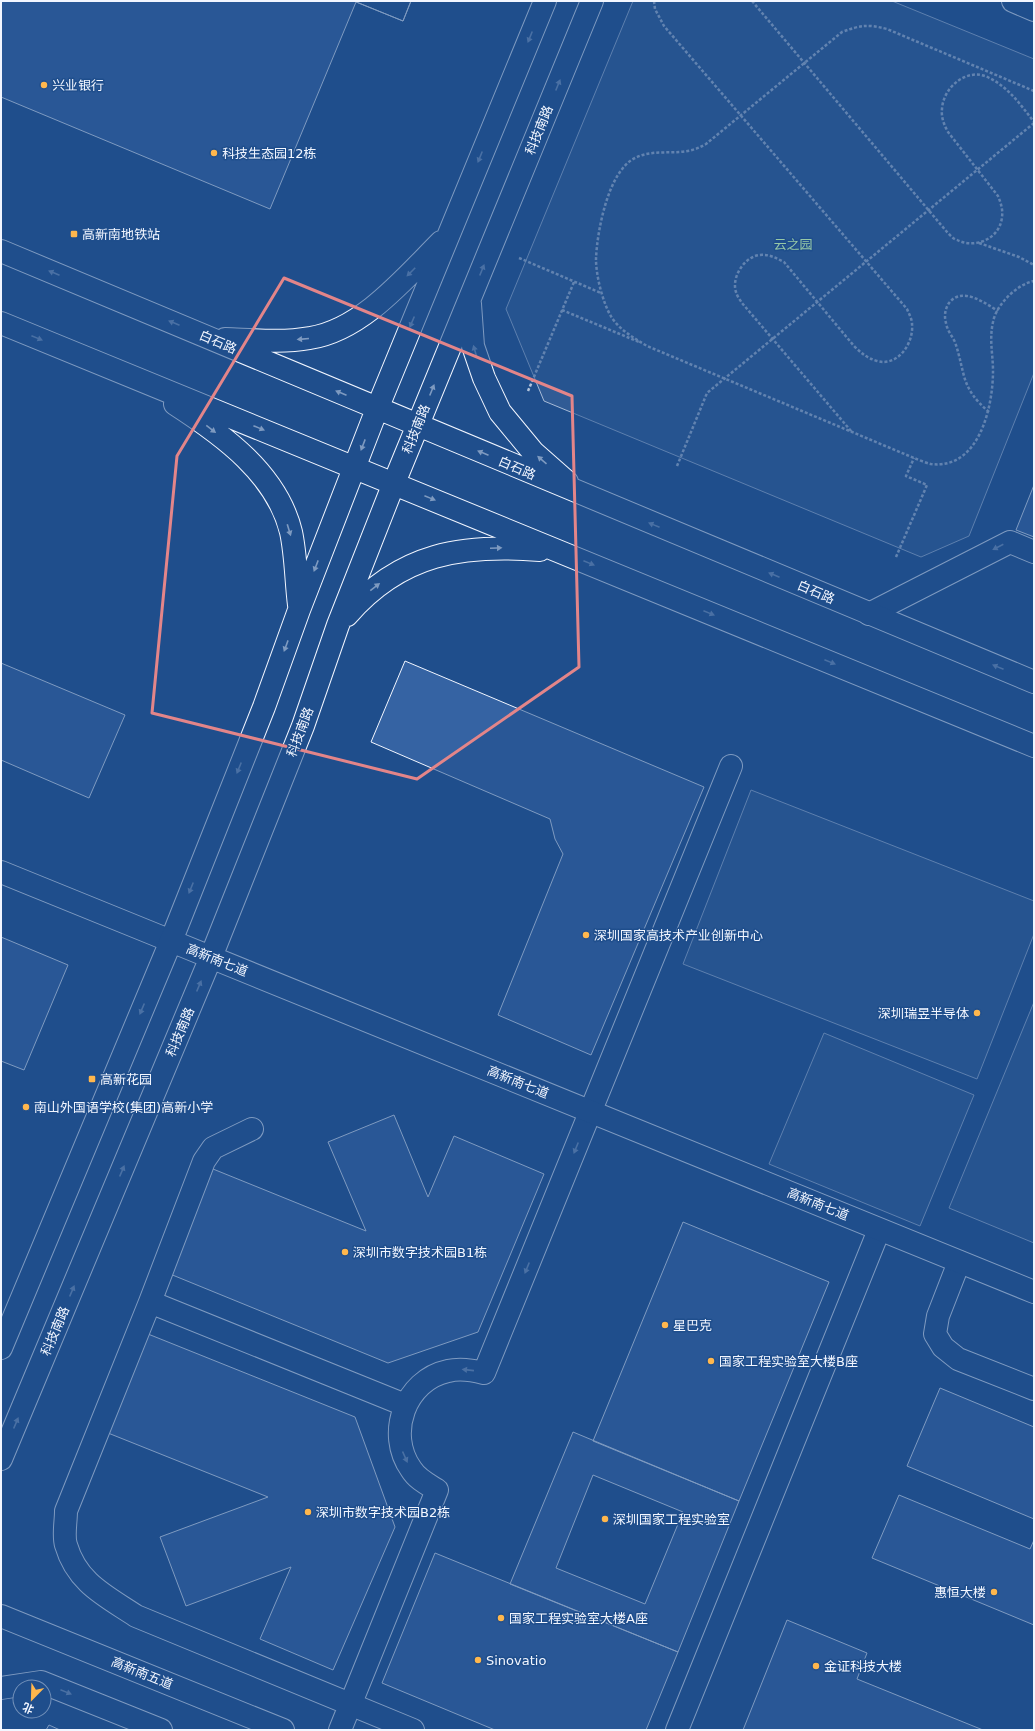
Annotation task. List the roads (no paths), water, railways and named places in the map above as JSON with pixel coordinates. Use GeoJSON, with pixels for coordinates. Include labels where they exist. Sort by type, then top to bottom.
{"type":"FeatureCollection","features":[{"type":"Feature","properties":{"kind":"main road"},"geometry":{"type":"LineString","coordinates":[[1,1348],[171,941],[264,707],[299,610],[377,409],[545,1]]}},
{"type":"Feature","properties":{"kind":"main road","name":"科技南路"},"geometry":{"type":"LineString","coordinates":[[1,1460],[211,957],[303,726],[338,625],[394,483],[592,1]]}},
{"type":"Feature","properties":{"kind":"main road"},"geometry":{"type":"LineString","coordinates":[[1013,1],[1034,10]]}},
{"type":"Feature","properties":{"kind":"main road"},"geometry":{"type":"LineString","coordinates":[[210,338],[277,341],[311,338],[336,331],[366,313],[388,294],[448,235]]}},
{"type":"Feature","properties":{"kind":"main road","name":"白石路"},"geometry":{"type":"LineString","coordinates":[[1,251],[582,495],[1034,682]]}},
{"type":"Feature","properties":{"kind":"main road"},"geometry":{"type":"LineString","coordinates":[[470,299],[473,346],[484,378],[500,412],[533,452],[582,495]]}},
{"type":"Feature","properties":{"kind":"main road"},"geometry":{"type":"LineString","coordinates":[[1,323],[1034,746]]}},
{"type":"Feature","properties":{"kind":"main road"},"geometry":{"type":"LineString","coordinates":[[132,376],[194,416],[241,452],[263,477],[280,504],[291,532],[299,610]]}},
{"type":"Feature","properties":{"kind":"main road"},"geometry":{"type":"LineString","coordinates":[[869,614],[1010,542],[1034,552]]}},
{"type":"Feature","properties":{"kind":"main road"},"geometry":{"type":"LineString","coordinates":[[338,625],[362,598],[387,578],[409,567],[437,556],[469,549],[511,548],[560,551]]}},
{"type":"Feature","properties":{"kind":"main road"},"geometry":{"type":"LineString","coordinates":[[340,1730],[437,1490],[422,1481],[411,1469],[403,1454],[399,1438],[400,1421],[405,1405],[416,1389],[430,1378],[447,1371],[465,1369],[484,1373],[731,766]]}},
{"type":"Feature","properties":{"kind":"main road","name":"高新南七道"},"geometry":{"type":"LineString","coordinates":[[1,872],[1034,1292]]}},
{"type":"Feature","properties":{"kind":"main road"},"geometry":{"type":"LineString","coordinates":[[252,1129],[213,1148],[204,1161],[150,1302],[66,1511],[66,1544],[77,1571],[97,1591],[136,1616],[413,1730]]}},
{"type":"Feature","properties":{"kind":"main road"},"geometry":{"type":"LineString","coordinates":[[677,1730],[879,1230]]}},
{"type":"Feature","properties":{"kind":"main road"},"geometry":{"type":"LineString","coordinates":[[959,1262],[938,1316],[935,1334],[943,1347],[958,1359],[1034,1389]]}},
{"type":"Feature","properties":{"kind":"main road"},"geometry":{"type":"LineString","coordinates":[[150,1302],[405,1405]]}},
{"type":"Feature","properties":{"kind":"main road","name":"高新南五道"},"geometry":{"type":"LineString","coordinates":[[1,1616],[235,1721],[283,1730]]}},
{"type":"Feature","properties":{"kind":"main road"},"geometry":{"type":"LineString","coordinates":[[1,1688],[41,1682],[161,1730]]}},
{"type":"Feature","properties":{"kind":"place","name":"兴业银行"},"geometry":{"type":"Point","coordinates":[44,85]}},
{"type":"Feature","properties":{"kind":"place","name":"科技生态园12栋"},"geometry":{"type":"Point","coordinates":[214,153]}},
{"type":"Feature","properties":{"kind":"place","name":"高新南地铁站"},"geometry":{"type":"Point","coordinates":[74,234]}},
{"type":"Feature","properties":{"kind":"place","name":"深圳国家高技术产业创新中心"},"geometry":{"type":"Point","coordinates":[586,935]}},
{"type":"Feature","properties":{"kind":"place","name":"深圳瑞昱半导体"},"geometry":{"type":"Point","coordinates":[977,1013]}},
{"type":"Feature","properties":{"kind":"place","name":"高新花园"},"geometry":{"type":"Point","coordinates":[92,1079]}},
{"type":"Feature","properties":{"kind":"place","name":"南山外国语学校(集团)高新小学"},"geometry":{"type":"Point","coordinates":[26,1107]}},
{"type":"Feature","properties":{"kind":"place","name":"深圳市数字技术园B1栋"},"geometry":{"type":"Point","coordinates":[345,1252]}},
{"type":"Feature","properties":{"kind":"place","name":"星巴克"},"geometry":{"type":"Point","coordinates":[665,1325]}},
{"type":"Feature","properties":{"kind":"place","name":"国家工程实验室大楼B座"},"geometry":{"type":"Point","coordinates":[711,1361]}},
{"type":"Feature","properties":{"kind":"place","name":"深圳市数字技术园B2栋"},"geometry":{"type":"Point","coordinates":[308,1512]}},
{"type":"Feature","properties":{"kind":"place","name":"深圳国家工程实验室"},"geometry":{"type":"Point","coordinates":[605,1519]}},
{"type":"Feature","properties":{"kind":"place","name":"惠恒大楼"},"geometry":{"type":"Point","coordinates":[994,1592]}},
{"type":"Feature","properties":{"kind":"place","name":"国家工程实验室大楼A座"},"geometry":{"type":"Point","coordinates":[501,1618]}},
{"type":"Feature","properties":{"kind":"place","name":"Sinovatio"},"geometry":{"type":"Point","coordinates":[478,1660]}},
{"type":"Feature","properties":{"kind":"place","name":"金证科技大楼"},"geometry":{"type":"Point","coordinates":[816,1666]}},
{"type":"Feature","properties":{"kind":"park label","name":"云之园"},"geometry":{"type":"Point","coordinates":[793,244]}}]}
